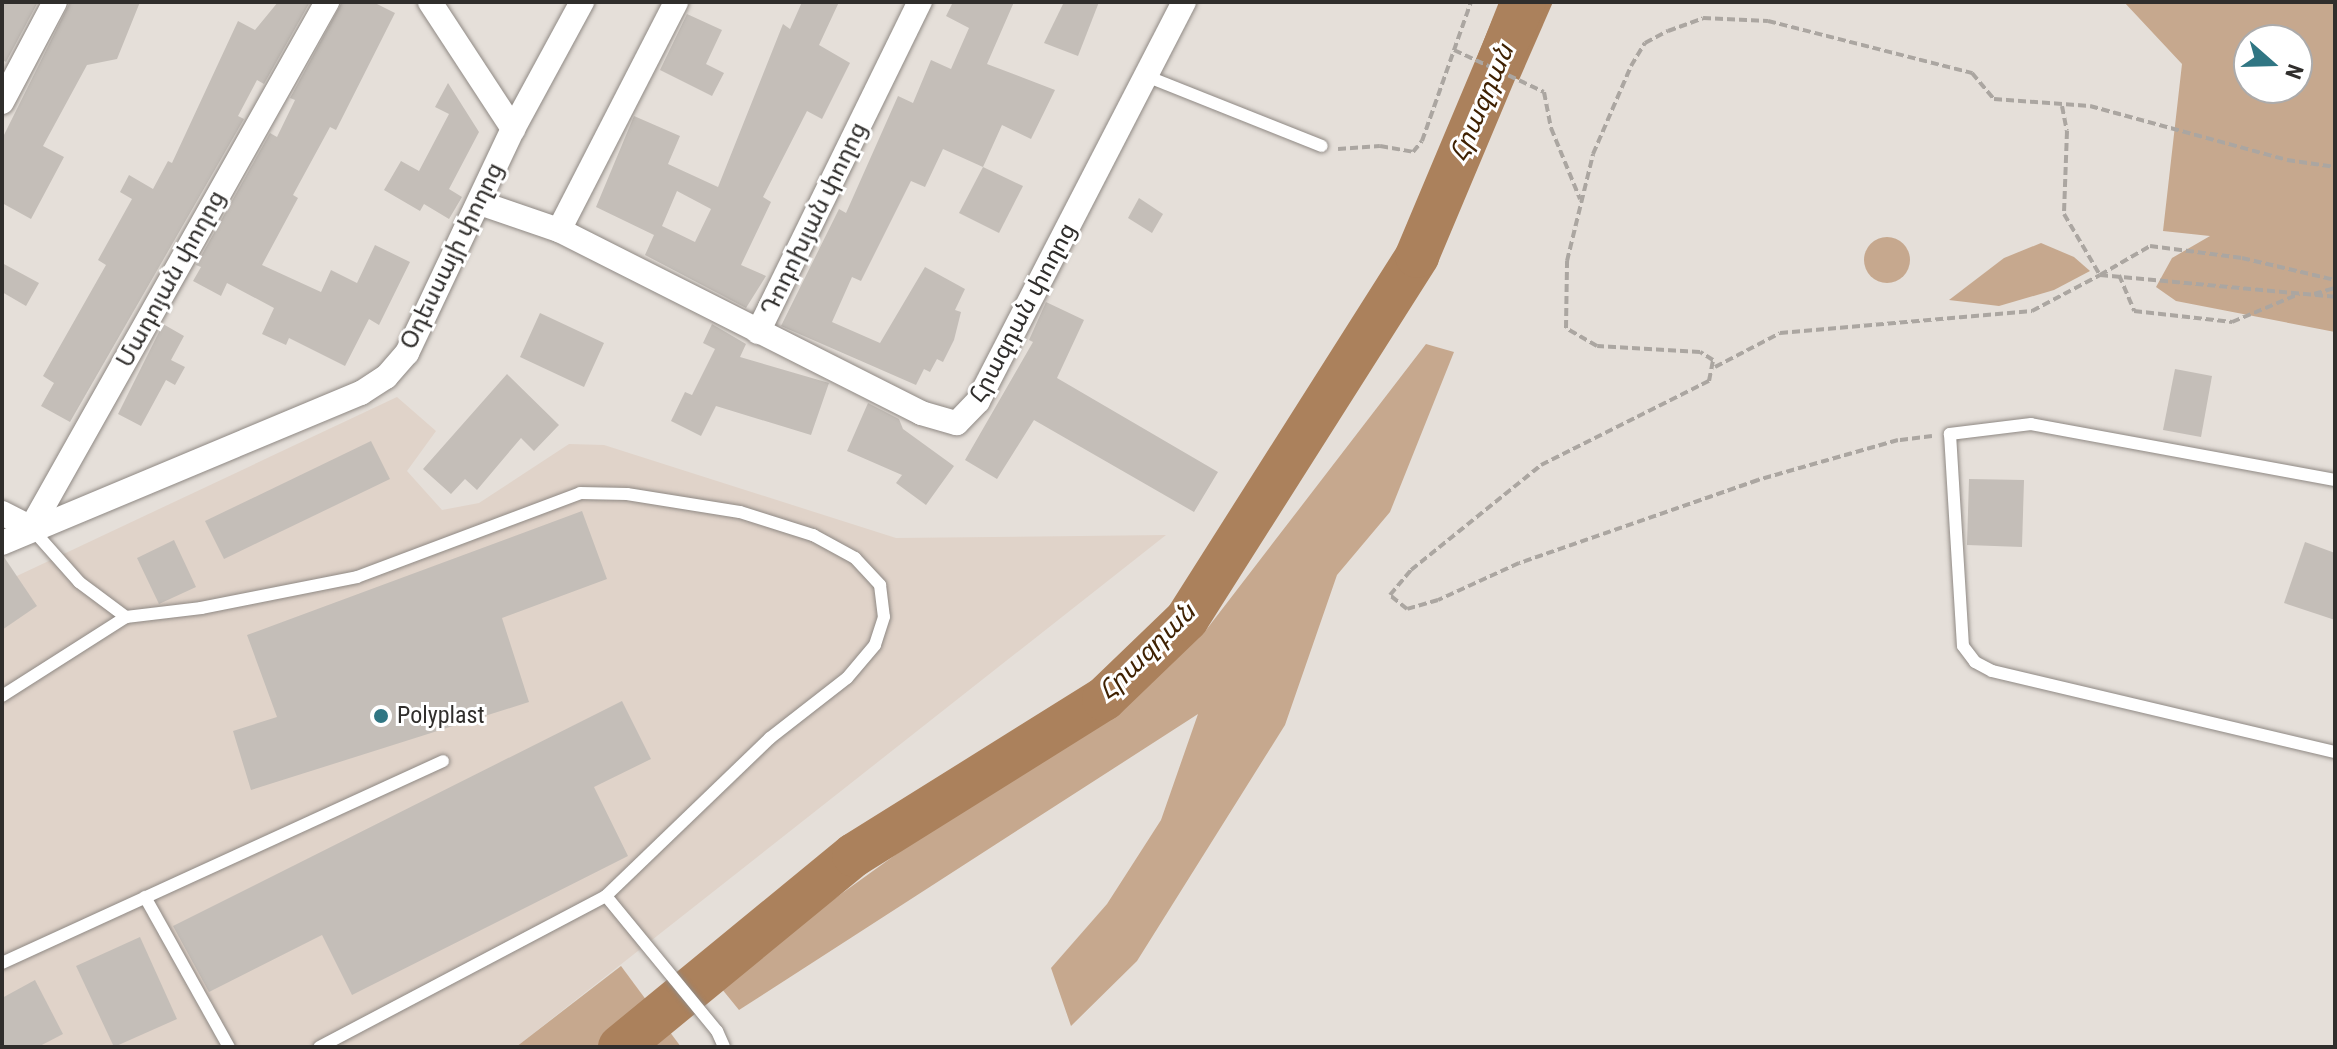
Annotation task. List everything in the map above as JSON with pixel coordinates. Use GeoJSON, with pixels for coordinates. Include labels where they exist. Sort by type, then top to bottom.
{"type":"FeatureCollection","features":[{"type":"Feature","properties":{"kind":"street"},"geometry":{"type":"LineString","coordinates":[[2,102],[55,2]]}},
{"type":"Feature","properties":{"kind":"street","name":"Մադոյան փողոց"},"geometry":{"type":"LineString","coordinates":[[31,528],[327,2]]}},
{"type":"Feature","properties":{"kind":"street"},"geometry":{"type":"LineString","coordinates":[[430,2],[513,129]]}},
{"type":"Feature","properties":{"kind":"street","name":"Օդեսսայի փողոց"},"geometry":{"type":"LineString","coordinates":[[31,528],[361,393],[386,377],[407,353],[513,129],[582,2]]}},
{"type":"Feature","properties":{"kind":"street"},"geometry":{"type":"LineString","coordinates":[[559,230],[676,2]]}},
{"type":"Feature","properties":{"kind":"street","name":"Դոդոխյան փողոց"},"geometry":{"type":"LineString","coordinates":[[480,203],[559,230],[758,332],[920,2]]}},
{"type":"Feature","properties":{"kind":"street","name":"Հրազդան փողոց"},"geometry":{"type":"LineString","coordinates":[[758,332],[935,419],[957,423],[969,415],[1184,2]]}},
{"type":"Feature","properties":{"kind":"street"},"geometry":{"type":"LineString","coordinates":[[2,513],[31,528]]}},
{"type":"Feature","properties":{"kind":"street"},"geometry":{"type":"LineString","coordinates":[[2,543],[31,528]]}},
{"type":"Feature","properties":{"kind":"lane"},"geometry":{"type":"LineString","coordinates":[[1146,76],[1322,146]]}},
{"type":"Feature","properties":{"kind":"lane"},"geometry":{"type":"LineString","coordinates":[[2335,480],[2031,424],[1950,434],[1963,646],[1975,662],[1992,671],[2335,752]]}},
{"type":"Feature","properties":{"kind":"lane"},"geometry":{"type":"LineString","coordinates":[[2,696],[126,617],[201,608],[357,577],[580,493],[627,494],[740,512],[813,535],[855,558],[880,585],[884,617],[875,645],[847,678],[770,738],[606,896],[319,1047]]}},
{"type":"Feature","properties":{"kind":"lane"},"geometry":{"type":"LineString","coordinates":[[31,528],[79,582],[126,617]]}},
{"type":"Feature","properties":{"kind":"lane"},"geometry":{"type":"LineString","coordinates":[[2,963],[443,761]]}},
{"type":"Feature","properties":{"kind":"lane"},"geometry":{"type":"LineString","coordinates":[[606,896],[717,1031],[724,1047]]}},
{"type":"Feature","properties":{"kind":"lane"},"geometry":{"type":"LineString","coordinates":[[145,897],[229,1047]]}},
{"type":"Feature","properties":{"kind":"path"},"geometry":{"type":"LineString","coordinates":[[1322,146],[1413,152],[1422,141],[1471,2]]}},
{"type":"Feature","properties":{"kind":"path"},"geometry":{"type":"LineString","coordinates":[[1715,367],[1700,352],[1597,346],[1566,328],[1567,261],[1593,154],[1645,43],[1703,18],[1768,21],[1972,73],[1994,99],[2090,106],[2287,160],[2335,167]]}},
{"type":"Feature","properties":{"kind":"path"},"geometry":{"type":"LineString","coordinates":[[1454,50],[1544,92],[1551,128],[1581,201]]}},
{"type":"Feature","properties":{"kind":"path"},"geometry":{"type":"LineString","coordinates":[[2062,105],[2067,131],[2064,214],[2100,275]]}},
{"type":"Feature","properties":{"kind":"path"},"geometry":{"type":"LineString","coordinates":[[1950,434],[1898,440],[1758,480],[1519,563],[1438,600],[1407,609],[1390,595],[1411,570],[1541,465],[1709,381],[1715,367],[1780,333],[2032,311],[2150,246],[2242,258],[2335,280]]}},
{"type":"Feature","properties":{"kind":"path"},"geometry":{"type":"LineString","coordinates":[[2100,275],[2335,297]]}},
{"type":"Feature","properties":{"kind":"path"},"geometry":{"type":"LineString","coordinates":[[2119,275],[2134,311],[2232,322],[2301,294]]}},
{"type":"Feature","properties":{"kind":"path"},"geometry":{"type":"LineString","coordinates":[[2311,295],[2335,288]]}},
{"type":"Feature","properties":{"kind":"shaded area"},"geometry":{"type":"Polygon","coordinates":[[[1499,2],[1553,2],[1519,80],[1476,60],[1499,2]]]}},
{"type":"Feature","properties":{"kind":"shaded area"},"geometry":{"type":"Polygon","coordinates":[[[2124,2],[2335,2],[2335,332],[2176,301],[2156,287],[2172,258],[2210,236],[2163,231],[2182,64],[2124,2]]]}},
{"type":"Feature","properties":{"kind":"shaded area"},"geometry":{"type":"Polygon","coordinates":[[[1887,237],[1903,244],[1910,260],[1903,276],[1887,283],[1871,276],[1864,260],[1871,244],[1887,237]]]}},
{"type":"Feature","properties":{"kind":"shaded area"},"geometry":{"type":"Polygon","coordinates":[[[2041,243],[2074,257],[2090,271],[2054,290],[1999,306],[1949,300],[2004,258],[2041,243]]]}},
{"type":"Feature","properties":{"kind":"shaded area"},"geometry":{"type":"Polygon","coordinates":[[[1426,344],[1454,352],[1390,512],[1337,575],[1285,725],[1137,961],[1071,1026],[1051,968],[1107,904],[1161,820],[1198,714],[739,1010],[717,983],[1203,634],[1426,344]]]}},
{"type":"Feature","properties":{"kind":"shaded area"},"geometry":{"type":"Polygon","coordinates":[[[397,397],[436,431],[407,471],[442,510],[479,503],[569,444],[604,445],[896,538],[1166,535],[516,1047],[2,1047],[2,583],[397,397]]]}},
{"type":"Feature","properties":{"kind":"shaded area"},"geometry":{"type":"Polygon","coordinates":[[[621,966],[681,1047],[516,1047],[621,966]]]}},
{"type":"Feature","properties":{"kind":"building"},"geometry":{"type":"Polygon","coordinates":[[[2,2],[38,2],[6,62],[2,60],[2,2]]]}},
{"type":"Feature","properties":{"kind":"building"},"geometry":{"type":"Polygon","coordinates":[[[70,2],[140,2],[117,59],[87,65],[43,146],[64,157],[31,219],[2,203],[2,139],[70,2]]]}},
{"type":"Feature","properties":{"kind":"building"},"geometry":{"type":"Polygon","coordinates":[[[278,2],[310,2],[264,84],[257,80],[238,116],[244,119],[70,422],[41,406],[54,383],[43,376],[106,265],[98,260],[132,199],[120,192],[129,175],[153,189],[168,161],[172,163],[238,21],[255,30],[278,2]]]}},
{"type":"Feature","properties":{"kind":"building"},"geometry":{"type":"Polygon","coordinates":[[[342,2],[373,2],[395,13],[336,130],[330,127],[293,195],[298,198],[262,265],[321,292],[331,270],[357,283],[375,245],[410,262],[379,325],[369,319],[345,366],[289,338],[286,345],[262,334],[274,308],[227,283],[221,296],[193,281],[201,267],[196,265],[270,133],[277,137],[295,100],[290,98],[342,2]]]}},
{"type":"Feature","properties":{"kind":"building"},"geometry":{"type":"Polygon","coordinates":[[[802,2],[839,2],[819,45],[850,63],[822,119],[807,111],[763,197],[771,202],[741,265],[766,276],[746,308],[645,255],[654,235],[596,207],[634,116],[680,136],[668,164],[718,187],[783,24],[790,29],[802,2]],[[677,191],[662,226],[695,242],[711,209],[677,191]]]}},
{"type":"Feature","properties":{"kind":"building"},"geometry":{"type":"Polygon","coordinates":[[[953,2],[1014,2],[987,64],[1055,90],[1031,139],[1002,125],[983,167],[943,149],[925,187],[911,181],[861,281],[852,277],[832,322],[880,343],[925,267],[965,289],[955,310],[961,312],[954,340],[943,362],[937,359],[930,372],[924,369],[916,385],[781,326],[839,209],[846,213],[898,96],[913,103],[931,60],[951,69],[969,28],[946,16],[953,2]]]}},
{"type":"Feature","properties":{"kind":"building"},"geometry":{"type":"Polygon","coordinates":[[[1064,2],[1099,2],[1078,56],[1044,43],[1064,2]]]}},
{"type":"Feature","properties":{"kind":"building"},"geometry":{"type":"Polygon","coordinates":[[[687,14],[722,30],[706,64],[724,73],[712,96],[660,70],[687,14]]]}},
{"type":"Feature","properties":{"kind":"building"},"geometry":{"type":"Polygon","coordinates":[[[448,83],[479,132],[449,189],[462,197],[449,219],[424,204],[420,211],[384,190],[401,161],[419,171],[449,114],[435,107],[448,83]]]}},
{"type":"Feature","properties":{"kind":"building"},"geometry":{"type":"Polygon","coordinates":[[[983,167],[1023,186],[999,233],[959,213],[983,167]]]}},
{"type":"Feature","properties":{"kind":"building"},"geometry":{"type":"Polygon","coordinates":[[[1139,198],[1163,214],[1152,233],[1128,218],[1139,198]]]}},
{"type":"Feature","properties":{"kind":"building"},"geometry":{"type":"Polygon","coordinates":[[[2,263],[39,283],[26,306],[2,292],[2,263]]]}},
{"type":"Feature","properties":{"kind":"building"},"geometry":{"type":"Polygon","coordinates":[[[1046,302],[1084,320],[1057,378],[1218,472],[1194,512],[1034,420],[997,479],[965,460],[1033,342],[1029,340],[1046,302]]]}},
{"type":"Feature","properties":{"kind":"building"},"geometry":{"type":"Polygon","coordinates":[[[540,313],[604,343],[584,387],[520,357],[540,313]]]}},
{"type":"Feature","properties":{"kind":"building"},"geometry":{"type":"Polygon","coordinates":[[[163,324],[184,336],[171,360],[185,367],[175,385],[166,380],[141,426],[118,414],[163,324]]]}},
{"type":"Feature","properties":{"kind":"building"},"geometry":{"type":"Polygon","coordinates":[[[712,324],[746,344],[740,357],[829,383],[811,435],[716,406],[701,436],[671,421],[685,392],[692,395],[715,349],[703,343],[712,324]]]}},
{"type":"Feature","properties":{"kind":"building"},"geometry":{"type":"Polygon","coordinates":[[[2175,369],[2212,376],[2201,437],[2163,430],[2175,369]]]}},
{"type":"Feature","properties":{"kind":"building"},"geometry":{"type":"Polygon","coordinates":[[[507,374],[559,425],[534,451],[521,438],[477,490],[465,479],[451,494],[423,469],[507,374]]]}},
{"type":"Feature","properties":{"kind":"building"},"geometry":{"type":"Polygon","coordinates":[[[868,403],[899,419],[903,429],[954,466],[926,505],[896,483],[902,475],[847,451],[868,403]]]}},
{"type":"Feature","properties":{"kind":"building"},"geometry":{"type":"Polygon","coordinates":[[[371,441],[390,479],[224,559],[205,521],[371,441]]]}},
{"type":"Feature","properties":{"kind":"building"},"geometry":{"type":"Polygon","coordinates":[[[1969,479],[2024,480],[2022,547],[1967,545],[1969,479]]]}},
{"type":"Feature","properties":{"kind":"building"},"geometry":{"type":"Polygon","coordinates":[[[582,511],[607,579],[502,618],[529,702],[251,790],[233,731],[277,717],[247,635],[582,511]]]}},
{"type":"Feature","properties":{"kind":"building"},"geometry":{"type":"Polygon","coordinates":[[[174,540],[196,587],[159,604],[137,558],[174,540]]]}},
{"type":"Feature","properties":{"kind":"building"},"geometry":{"type":"Polygon","coordinates":[[[2305,542],[2335,553],[2335,620],[2284,603],[2305,542]]]}},
{"type":"Feature","properties":{"kind":"building"},"geometry":{"type":"Polygon","coordinates":[[[2,558],[37,606],[2,630],[2,558]]]}},
{"type":"Feature","properties":{"kind":"building"},"geometry":{"type":"Polygon","coordinates":[[[622,701],[651,759],[594,787],[628,856],[352,995],[322,935],[209,992],[173,926],[622,701]]]}},
{"type":"Feature","properties":{"kind":"building"},"geometry":{"type":"Polygon","coordinates":[[[140,937],[177,1019],[114,1047],[76,966],[140,937]]]}},
{"type":"Feature","properties":{"kind":"building"},"geometry":{"type":"Polygon","coordinates":[[[35,980],[63,1034],[38,1047],[2,1047],[2,998],[35,980]]]}},
{"type":"Feature","properties":{"kind":"waterway","name":"Հրազդան"},"geometry":{"type":"LineString","coordinates":[[620,1047],[854,855],[1104,699],[1187,619],[1417,256],[1524,2]]}},
{"type":"Feature","properties":{"kind":"place","name":"Polyplast"},"geometry":{"type":"Point","coordinates":[381,716]}}]}
